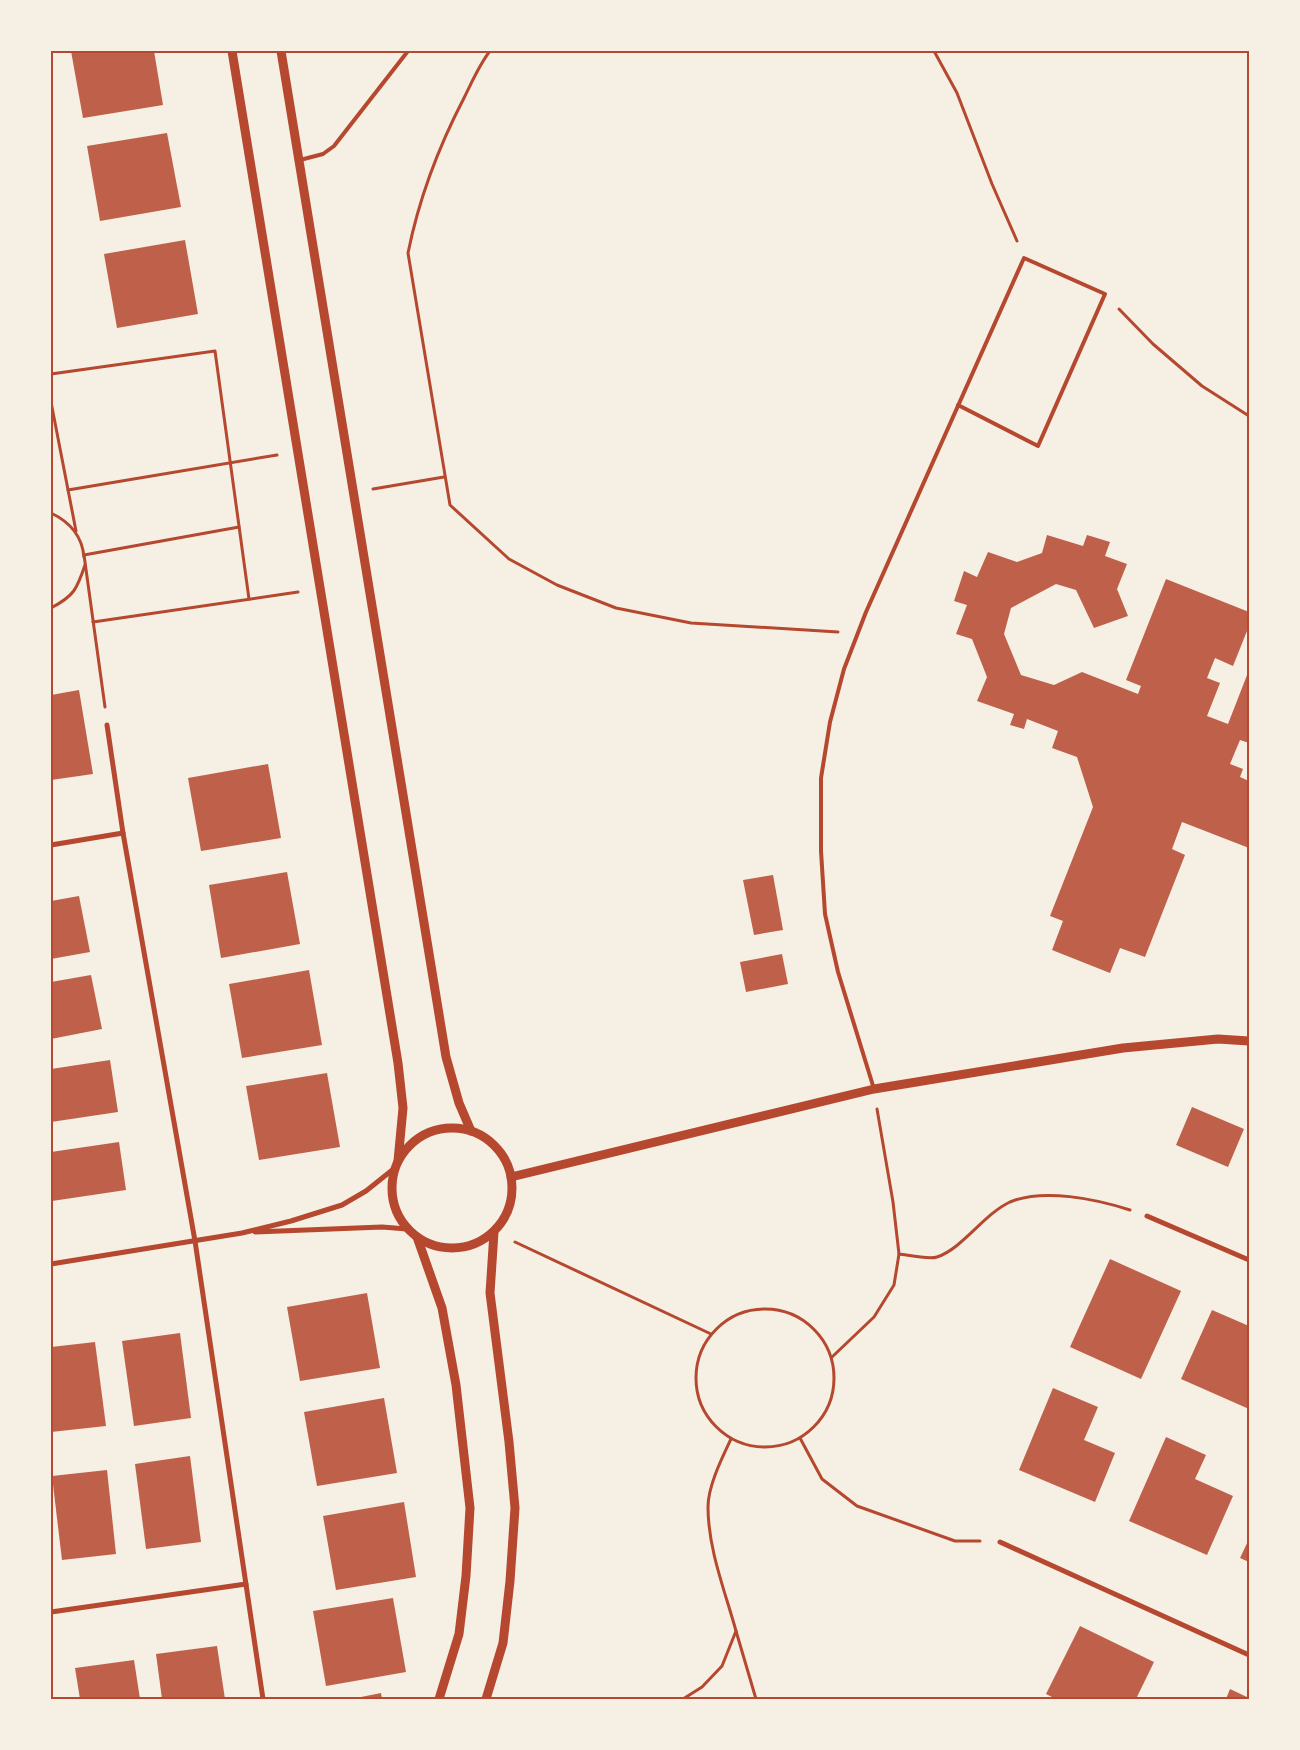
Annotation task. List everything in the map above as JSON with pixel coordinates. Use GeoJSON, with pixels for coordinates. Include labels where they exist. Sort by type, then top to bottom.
{"type":"FeatureCollection","features":[{"type":"Feature","properties":{"kind":"street"},"geometry":{"type":"LineString","coordinates":[[51,1264],[242,1233],[291,1221],[342,1205],[366,1191],[397,1164],[411,1144],[429,1133],[449,1128],[460,1128],[481,1135],[504,1157],[511,1177],[510,1206],[501,1224],[494,1232],[476,1243],[456,1248],[435,1246],[416,1237],[407,1229],[398,1216],[393,1203],[392,1188],[397,1164],[403,1108],[398,1063],[232,51]]}},
{"type":"Feature","properties":{"kind":"street"},"geometry":{"type":"LineString","coordinates":[[281,51],[446,1057],[459,1103],[471,1131]]}},
{"type":"Feature","properties":{"kind":"street"},"geometry":{"type":"LineString","coordinates":[[107,725],[123,833],[195,1241],[262,1699]]}},
{"type":"Feature","properties":{"kind":"street"},"geometry":{"type":"LineString","coordinates":[[51,845],[123,833]]}},
{"type":"Feature","properties":{"kind":"street"},"geometry":{"type":"LineString","coordinates":[[511,1177],[874,1089],[1123,1048],[1218,1038],[1249,1040]]}},
{"type":"Feature","properties":{"kind":"street"},"geometry":{"type":"LineString","coordinates":[[1147,1216],[1249,1260]]}},
{"type":"Feature","properties":{"kind":"street"},"geometry":{"type":"LineString","coordinates":[[242,1233],[382,1227],[407,1229]]}},
{"type":"Feature","properties":{"kind":"street"},"geometry":{"type":"LineString","coordinates":[[486,1699],[503,1643],[515,1508],[509,1442],[490,1293],[494,1232]]}},
{"type":"Feature","properties":{"kind":"street"},"geometry":{"type":"LineString","coordinates":[[416,1237],[442,1308],[456,1385],[470,1508],[466,1576],[459,1634],[439,1699]]}},
{"type":"Feature","properties":{"kind":"street"},"geometry":{"type":"LineString","coordinates":[[1000,1542],[1249,1655]]}},
{"type":"Feature","properties":{"kind":"street"},"geometry":{"type":"LineString","coordinates":[[51,1612],[246,1584]]}},
{"type":"Feature","properties":{"kind":"lane"},"geometry":{"type":"LineString","coordinates":[[299,160],[323,154],[334,146],[408,51]]}},
{"type":"Feature","properties":{"kind":"lane"},"geometry":{"type":"LineString","coordinates":[[874,1089],[838,972],[826,914],[820,851],[821,778],[830,722],[844,669],[858,634],[958,406],[1024,258],[1105,294],[1038,446],[958,406]]}},
{"type":"Feature","properties":{"kind":"path"},"geometry":{"type":"LineString","coordinates":[[490,51],[456,114],[429,173],[414,223],[408,253],[450,506],[509,559],[557,584],[616,608],[691,623],[858,634]]}},
{"type":"Feature","properties":{"kind":"path"},"geometry":{"type":"LineString","coordinates":[[934,51],[957,93],[992,184],[1024,258]]}},
{"type":"Feature","properties":{"kind":"path"},"geometry":{"type":"LineString","coordinates":[[1105,294],[1152,344],[1202,386],[1249,416]]}},
{"type":"Feature","properties":{"kind":"path"},"geometry":{"type":"LineString","coordinates":[[51,374],[215,351],[249,599]]}},
{"type":"Feature","properties":{"kind":"path"},"geometry":{"type":"LineString","coordinates":[[51,402],[76,531],[83,547],[107,725]]}},
{"type":"Feature","properties":{"kind":"path"},"geometry":{"type":"LineString","coordinates":[[68,490],[298,451]]}},
{"type":"Feature","properties":{"kind":"path"},"geometry":{"type":"LineString","coordinates":[[353,492],[444,477]]}},
{"type":"Feature","properties":{"kind":"path"},"geometry":{"type":"LineString","coordinates":[[51,513],[63,519],[76,531]]}},
{"type":"Feature","properties":{"kind":"path"},"geometry":{"type":"LineString","coordinates":[[84,555],[239,527]]}},
{"type":"Feature","properties":{"kind":"path"},"geometry":{"type":"LineString","coordinates":[[51,608],[67,599],[78,586],[85,565],[84,555]]}},
{"type":"Feature","properties":{"kind":"path"},"geometry":{"type":"LineString","coordinates":[[93,622],[320,588]]}},
{"type":"Feature","properties":{"kind":"path"},"geometry":{"type":"LineString","coordinates":[[832,1357],[874,1317],[894,1285],[899,1254],[893,1202],[874,1089]]}},
{"type":"Feature","properties":{"kind":"path"},"geometry":{"type":"LineString","coordinates":[[899,1254],[936,1258],[952,1250],[978,1225],[1009,1202],[1039,1195],[1106,1202],[1147,1216]]}},
{"type":"Feature","properties":{"kind":"path"},"geometry":{"type":"LineString","coordinates":[[494,1232],[711,1334]]}},
{"type":"Feature","properties":{"kind":"path"},"geometry":{"type":"LineString","coordinates":[[752,1310],[776,1310],[798,1317],[820,1336],[832,1357],[835,1381],[830,1405],[816,1425],[800,1438],[778,1446],[754,1447],[731,1439],[714,1425],[701,1405],[696,1381],[698,1358],[711,1334],[729,1319],[752,1310]]}},
{"type":"Feature","properties":{"kind":"path"},"geometry":{"type":"LineString","coordinates":[[800,1438],[822,1479],[857,1506],[954,1541],[1000,1542]]}},
{"type":"Feature","properties":{"kind":"path"},"geometry":{"type":"LineString","coordinates":[[731,1439],[716,1473],[708,1506],[712,1545],[756,1699]]}},
{"type":"Feature","properties":{"kind":"path"},"geometry":{"type":"LineString","coordinates":[[683,1699],[702,1687],[722,1666],[736,1631]]}},
{"type":"Feature","properties":{"kind":"building"},"geometry":{"type":"Polygon","coordinates":[[[71,51],[154,51],[163,105],[83,118],[71,51]]]}},
{"type":"Feature","properties":{"kind":"building"},"geometry":{"type":"Polygon","coordinates":[[[167,133],[181,207],[100,221],[87,146],[167,133]]]}},
{"type":"Feature","properties":{"kind":"building"},"geometry":{"type":"Polygon","coordinates":[[[185,240],[198,314],[117,328],[104,254],[185,240]]]}},
{"type":"Feature","properties":{"kind":"building"},"geometry":{"type":"Polygon","coordinates":[[[1047,535],[1083,546],[1087,535],[1110,542],[1105,556],[1127,564],[1117,589],[1128,616],[1094,628],[1076,590],[1056,584],[1011,608],[1004,634],[1021,675],[1054,685],[1082,672],[1138,694],[1141,686],[1126,680],[1166,579],[1249,612],[1249,626],[1233,666],[1215,658],[1207,678],[1220,683],[1207,716],[1228,724],[1249,670],[1249,743],[1240,740],[1230,764],[1243,769],[1240,777],[1249,781],[1249,848],[1182,822],[1172,849],[1185,855],[1145,957],[1120,948],[1110,973],[1052,950],[1063,921],[1050,916],[1093,807],[1077,757],[1052,748],[1058,731],[1027,719],[1024,729],[1010,725],[1014,714],[977,701],[987,677],[972,639],[956,634],[967,605],[954,601],[964,571],[977,577],[988,552],[1017,562],[1042,553],[1047,535]]]}},
{"type":"Feature","properties":{"kind":"building"},"geometry":{"type":"Polygon","coordinates":[[[79,690],[93,774],[51,780],[51,695],[79,690]]]}},
{"type":"Feature","properties":{"kind":"building"},"geometry":{"type":"Polygon","coordinates":[[[268,764],[281,838],[201,851],[188,778],[268,764]]]}},
{"type":"Feature","properties":{"kind":"building"},"geometry":{"type":"Polygon","coordinates":[[[287,872],[300,944],[221,958],[209,885],[287,872]]]}},
{"type":"Feature","properties":{"kind":"building"},"geometry":{"type":"Polygon","coordinates":[[[773,875],[783,930],[754,935],[743,880],[773,875]]]}},
{"type":"Feature","properties":{"kind":"building"},"geometry":{"type":"Polygon","coordinates":[[[79,896],[90,952],[51,959],[51,901],[79,896]]]}},
{"type":"Feature","properties":{"kind":"building"},"geometry":{"type":"Polygon","coordinates":[[[782,954],[788,984],[746,992],[740,962],[782,954]]]}},
{"type":"Feature","properties":{"kind":"building"},"geometry":{"type":"Polygon","coordinates":[[[309,970],[322,1045],[242,1058],[229,984],[309,970]]]}},
{"type":"Feature","properties":{"kind":"building"},"geometry":{"type":"Polygon","coordinates":[[[91,975],[102,1029],[51,1039],[51,982],[91,975]]]}},
{"type":"Feature","properties":{"kind":"building"},"geometry":{"type":"Polygon","coordinates":[[[110,1060],[118,1112],[51,1122],[51,1069],[110,1060]]]}},
{"type":"Feature","properties":{"kind":"building"},"geometry":{"type":"Polygon","coordinates":[[[327,1073],[340,1147],[259,1160],[246,1086],[327,1073]]]}},
{"type":"Feature","properties":{"kind":"building"},"geometry":{"type":"Polygon","coordinates":[[[1192,1107],[1244,1129],[1228,1167],[1176,1145],[1192,1107]]]}},
{"type":"Feature","properties":{"kind":"building"},"geometry":{"type":"Polygon","coordinates":[[[119,1142],[126,1190],[52,1201],[51,1152],[119,1142]]]}},
{"type":"Feature","properties":{"kind":"building"},"geometry":{"type":"Polygon","coordinates":[[[1110,1259],[1181,1291],[1141,1379],[1070,1347],[1110,1259]]]}},
{"type":"Feature","properties":{"kind":"building"},"geometry":{"type":"Polygon","coordinates":[[[367,1293],[380,1368],[300,1381],[287,1307],[367,1293]]]}},
{"type":"Feature","properties":{"kind":"building"},"geometry":{"type":"Polygon","coordinates":[[[1212,1310],[1249,1326],[1249,1409],[1181,1379],[1212,1310]]]}},
{"type":"Feature","properties":{"kind":"building"},"geometry":{"type":"Polygon","coordinates":[[[180,1333],[191,1418],[134,1426],[122,1341],[180,1333]]]}},
{"type":"Feature","properties":{"kind":"building"},"geometry":{"type":"Polygon","coordinates":[[[95,1342],[106,1426],[51,1432],[51,1347],[95,1342]]]}},
{"type":"Feature","properties":{"kind":"building"},"geometry":{"type":"Polygon","coordinates":[[[1053,1388],[1098,1407],[1084,1440],[1115,1453],[1095,1502],[1019,1470],[1053,1388]]]}},
{"type":"Feature","properties":{"kind":"building"},"geometry":{"type":"Polygon","coordinates":[[[384,1398],[397,1473],[317,1486],[304,1412],[384,1398]]]}},
{"type":"Feature","properties":{"kind":"building"},"geometry":{"type":"Polygon","coordinates":[[[1166,1437],[1206,1455],[1195,1479],[1233,1496],[1207,1555],[1129,1521],[1166,1437]]]}},
{"type":"Feature","properties":{"kind":"building"},"geometry":{"type":"Polygon","coordinates":[[[190,1456],[201,1542],[146,1549],[135,1464],[190,1456]]]}},
{"type":"Feature","properties":{"kind":"building"},"geometry":{"type":"Polygon","coordinates":[[[107,1470],[116,1554],[62,1560],[52,1476],[107,1470]]]}},
{"type":"Feature","properties":{"kind":"building"},"geometry":{"type":"Polygon","coordinates":[[[404,1502],[416,1577],[336,1590],[323,1516],[404,1502]]]}},
{"type":"Feature","properties":{"kind":"building"},"geometry":{"type":"Polygon","coordinates":[[[1249,1539],[1249,1562],[1240,1558],[1249,1539]]]}},
{"type":"Feature","properties":{"kind":"building"},"geometry":{"type":"Polygon","coordinates":[[[393,1598],[406,1672],[326,1686],[313,1611],[393,1598]]]}},
{"type":"Feature","properties":{"kind":"building"},"geometry":{"type":"Polygon","coordinates":[[[1080,1626],[1154,1662],[1136,1699],[1056,1699],[1046,1694],[1080,1626]]]}},
{"type":"Feature","properties":{"kind":"building"},"geometry":{"type":"Polygon","coordinates":[[[217,1646],[225,1699],[162,1699],[156,1654],[217,1646]]]}},
{"type":"Feature","properties":{"kind":"building"},"geometry":{"type":"Polygon","coordinates":[[[134,1660],[140,1699],[80,1699],[75,1668],[134,1660]]]}},
{"type":"Feature","properties":{"kind":"building"},"geometry":{"type":"Polygon","coordinates":[[[1230,1689],[1249,1698],[1249,1699],[1226,1699],[1230,1689]]]}},
{"type":"Feature","properties":{"kind":"building"},"geometry":{"type":"Polygon","coordinates":[[[381,1693],[382,1699],[356,1699],[356,1698],[381,1693]]]}}]}
